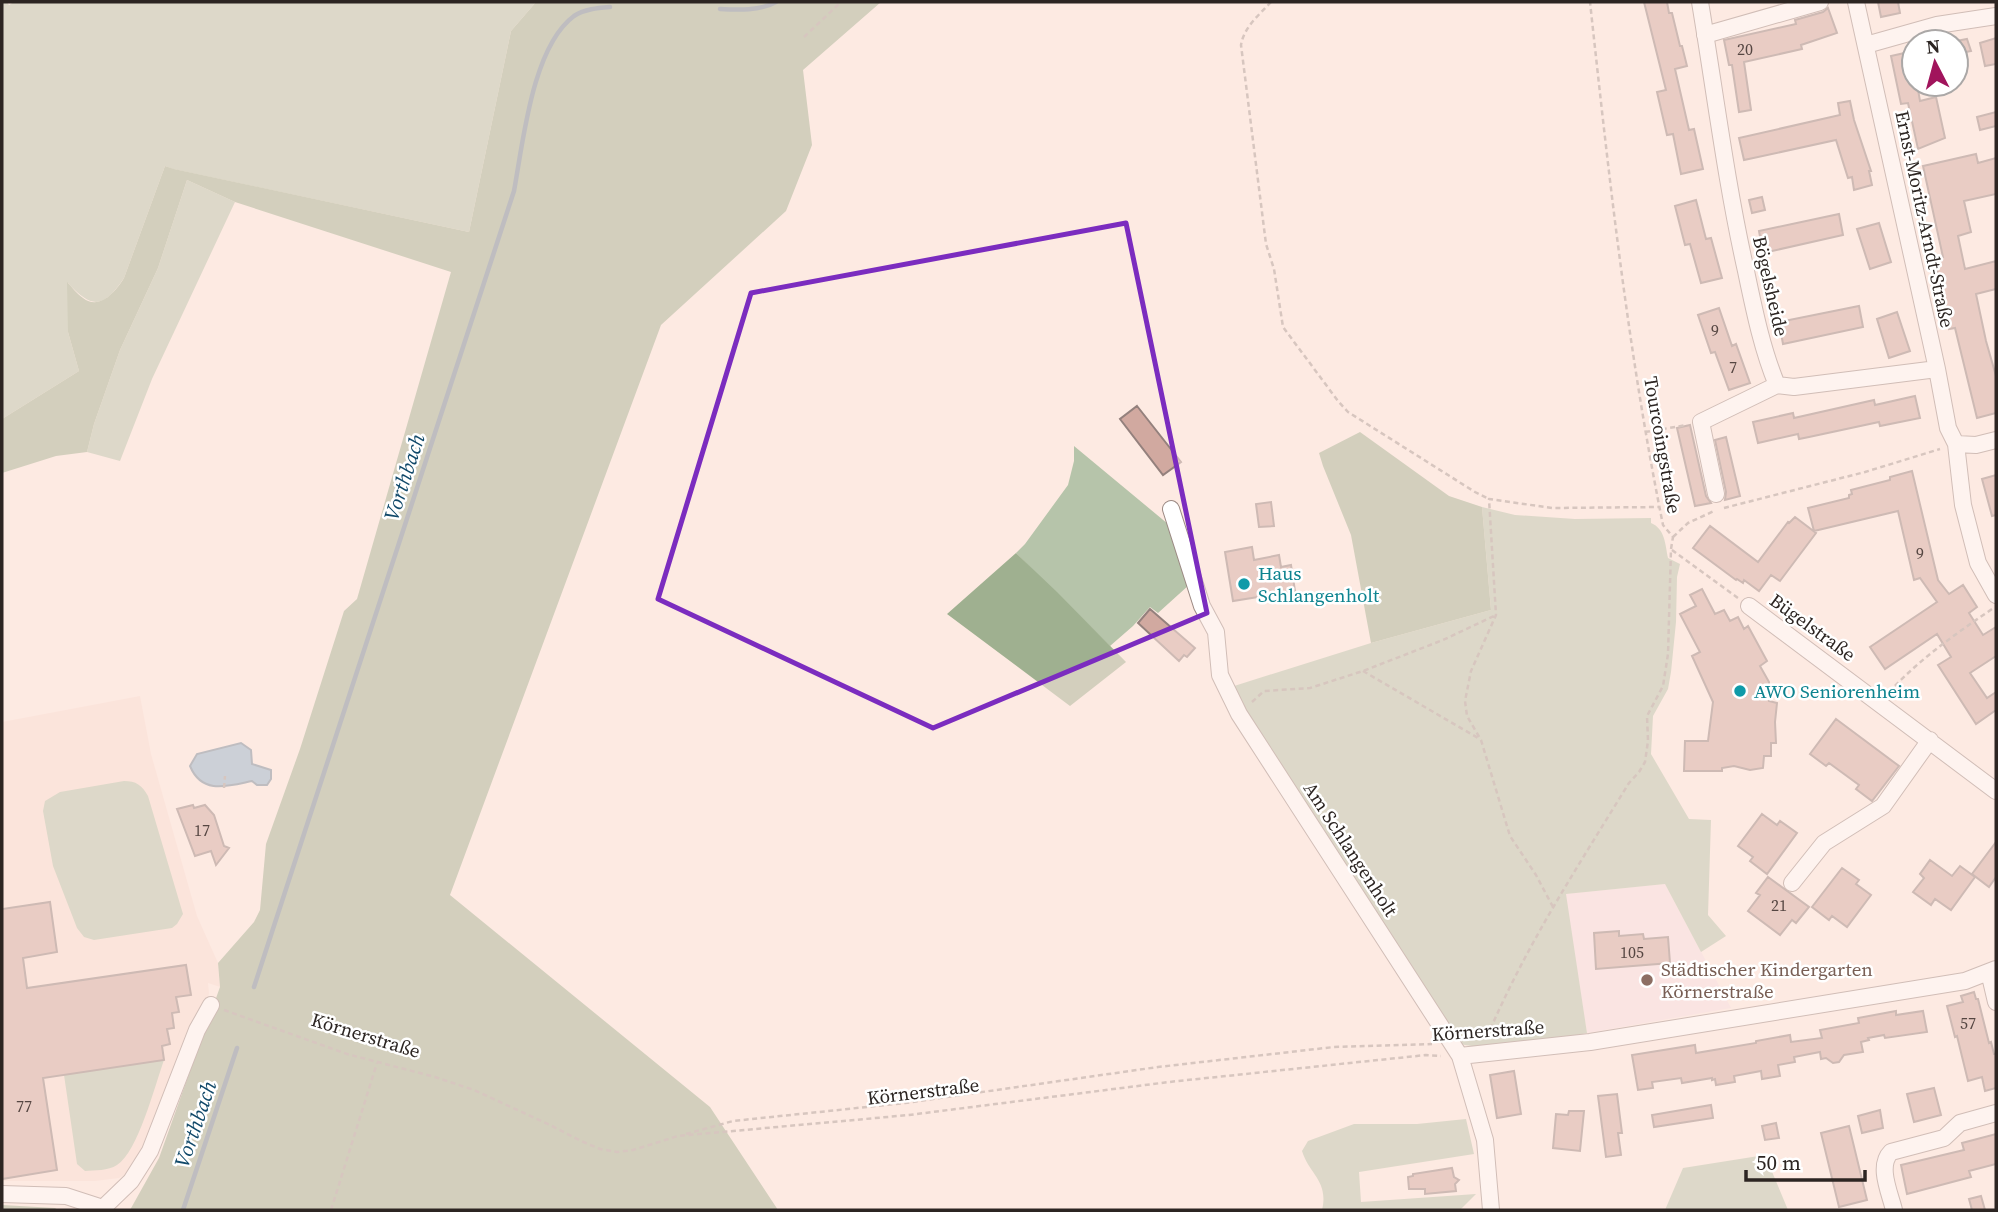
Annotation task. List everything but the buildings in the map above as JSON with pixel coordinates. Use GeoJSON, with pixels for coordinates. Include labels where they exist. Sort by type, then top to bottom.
{"type":"FeatureCollection","features":[{"type":"Feature","properties":{"kind":"street","name":"Bögelsheide"},"geometry":{"type":"LineString","coordinates":[[1700,2],[1737,231],[1754,310],[1777,385]]}},
{"type":"Feature","properties":{"kind":"street"},"geometry":{"type":"LineString","coordinates":[[1706,35],[1820,2]]}},
{"type":"Feature","properties":{"kind":"street","name":"Ernst-Moritz-Arndt-Straße"},"geometry":{"type":"LineString","coordinates":[[1856,2],[1948,428],[1956,444],[1963,505],[1978,563],[1996,595]]}},
{"type":"Feature","properties":{"kind":"street"},"geometry":{"type":"LineString","coordinates":[[1866,45],[1937,24],[1996,16]]}},
{"type":"Feature","properties":{"kind":"street"},"geometry":{"type":"LineString","coordinates":[[1716,494],[1701,422],[1777,385],[1794,387],[1937,369]]}},
{"type":"Feature","properties":{"kind":"street"},"geometry":{"type":"LineString","coordinates":[[1956,444],[1976,445],[1996,440]]}},
{"type":"Feature","properties":{"kind":"street","name":"Am Schlangenholt"},"geometry":{"type":"LineString","coordinates":[[1171,509],[1202,606],[1216,632],[1220,675],[1239,714],[1460,1056],[1485,1140],[1491,1210]]}},
{"type":"Feature","properties":{"kind":"street","name":"Bügelstraße"},"geometry":{"type":"LineString","coordinates":[[1749,606],[1996,791]]}},
{"type":"Feature","properties":{"kind":"street"},"geometry":{"type":"LineString","coordinates":[[1792,883],[1824,843],[1883,806],[1930,740]]}},
{"type":"Feature","properties":{"kind":"street"},"geometry":{"type":"LineString","coordinates":[[1992,971],[1996,1002]]}},
{"type":"Feature","properties":{"kind":"street","name":"Körnerstraße"},"geometry":{"type":"LineString","coordinates":[[1460,1056],[1590,1042],[1965,981],[1992,971]]}},
{"type":"Feature","properties":{"kind":"street"},"geometry":{"type":"LineString","coordinates":[[2,1194],[66,1196],[103,1208],[131,1181],[150,1151],[197,1030],[211,1005]]}},
{"type":"Feature","properties":{"kind":"street"},"geometry":{"type":"LineString","coordinates":[[1894,1210],[1884,1169],[1887,1156],[1891,1152],[1944,1138],[1960,1123],[1996,1113]]}},
{"type":"Feature","properties":{"kind":"path"},"geometry":{"type":"LineString","coordinates":[[804,37],[841,2]]}},
{"type":"Feature","properties":{"kind":"path"},"geometry":{"type":"LineString","coordinates":[[1271,2],[1247,29],[1241,46],[1266,244],[1283,327],[1338,401],[1348,412],[1489,499],[1552,508],[1659,508]]}},
{"type":"Feature","properties":{"kind":"path","name":"Tourcoingstraße"},"geometry":{"type":"LineString","coordinates":[[1481,1054],[1506,992],[1553,906],[1629,783],[1645,762],[1647,716],[1662,686],[1668,654],[1673,537],[1662,525],[1630,342],[1609,185],[1591,2]]}},
{"type":"Feature","properties":{"kind":"path"},"geometry":{"type":"LineString","coordinates":[[1645,432],[1701,422]]}},
{"type":"Feature","properties":{"kind":"path"},"geometry":{"type":"LineString","coordinates":[[1673,537],[1688,523],[1706,513],[1865,472],[1956,444]]}},
{"type":"Feature","properties":{"kind":"path"},"geometry":{"type":"LineString","coordinates":[[1489,499],[1496,615],[1471,671],[1465,701],[1467,716],[1481,740],[1510,836],[1553,906]]}},
{"type":"Feature","properties":{"kind":"path","name":"Bügelstraße"},"geometry":{"type":"LineString","coordinates":[[1671,550],[1749,606]]}},
{"type":"Feature","properties":{"kind":"path"},"geometry":{"type":"LineString","coordinates":[[1879,702],[1912,667],[1996,607]]}},
{"type":"Feature","properties":{"kind":"path"},"geometry":{"type":"LineString","coordinates":[[1239,714],[1264,691],[1310,688],[1363,671],[1443,640],[1496,615]]}},
{"type":"Feature","properties":{"kind":"path"},"geometry":{"type":"LineString","coordinates":[[1363,671],[1481,740]]}},
{"type":"Feature","properties":{"kind":"path"},"geometry":{"type":"LineString","coordinates":[[224,788],[225,776]]}},
{"type":"Feature","properties":{"kind":"path","name":"Körnerstraße"},"geometry":{"type":"LineString","coordinates":[[211,1005],[347,1054],[474,1090],[600,1149],[617,1152],[678,1136],[909,1115],[1183,1080],[1426,1055],[1460,1056]]}},
{"type":"Feature","properties":{"kind":"path"},"geometry":{"type":"LineString","coordinates":[[678,1136],[733,1121],[905,1103],[1158,1068],[1334,1047],[1435,1044]]}},
{"type":"Feature","properties":{"kind":"path"},"geometry":{"type":"LineString","coordinates":[[331,1210],[377,1062]]}},
{"type":"Feature","properties":{"kind":"highlighted area"},"geometry":{"type":"Polygon","coordinates":[[[1126,223],[1207,613],[933,728],[658,599],[751,293],[1126,223]]]}},
{"type":"Feature","properties":{"kind":"shaded area"},"geometry":{"type":"Polygon","coordinates":[[[140,696],[151,754],[197,916],[218,963],[220,987],[208,983],[207,1002],[144,1154],[132,1170],[119,1178],[95,1181],[2,1181],[2,722],[140,696]]]}},
{"type":"Feature","properties":{"kind":"shaded area","name":"Städtischer Kindergarten Körnerstraße"},"geometry":{"type":"Polygon","coordinates":[[[1665,884],[1731,1008],[1587,1033],[1565,894],[1665,884]]]}},
{"type":"Feature","properties":{"kind":"green space"},"geometry":{"type":"Polygon","coordinates":[[[2,2],[9,5],[14,2],[536,2],[511,31],[469,232],[165,166],[124,278],[117,288],[110,296],[97,302],[84,298],[68,283],[68,332],[79,371],[2,419],[2,2]]]}},
{"type":"Feature","properties":{"kind":"green space"},"geometry":{"type":"Polygon","coordinates":[[[536,2],[881,2],[803,70],[812,145],[786,211],[661,325],[450,895],[710,1107],[778,1210],[130,1210],[159,1158],[220,987],[218,963],[254,922],[260,910],[266,844],[344,611],[357,599],[451,272],[235,202],[187,180],[158,268],[120,350],[87,452],[56,456],[2,473],[2,419],[79,371],[68,332],[67,282],[81,296],[95,302],[107,298],[117,288],[124,278],[165,166],[469,232],[511,31],[536,2]]]}},
{"type":"Feature","properties":{"kind":"green space"},"geometry":{"type":"Polygon","coordinates":[[[187,180],[235,202],[152,379],[120,461],[87,452],[120,350],[158,268],[187,180]]]}},
{"type":"Feature","properties":{"kind":"green space"},"geometry":{"type":"Polygon","coordinates":[[[1360,432],[1449,496],[1482,507],[1491,610],[1371,643],[1351,535],[1319,453],[1360,432]]]}},
{"type":"Feature","properties":{"kind":"green space"},"geometry":{"type":"Polygon","coordinates":[[[1074,446],[1168,524],[1189,585],[1158,613],[1150,607],[1110,646],[1016,553],[1068,485],[1074,461],[1074,446]]]}},
{"type":"Feature","properties":{"kind":"green space"},"geometry":{"type":"Polygon","coordinates":[[[1482,507],[1515,515],[1575,519],[1651,518],[1651,523],[1664,537],[1668,558],[1680,564],[1671,672],[1668,689],[1653,716],[1651,754],[1689,819],[1711,820],[1708,915],[1726,936],[1701,952],[1665,884],[1566,894],[1587,1033],[1505,1047],[1457,1043],[1231,687],[1371,643],[1491,610],[1482,507]]]}},
{"type":"Feature","properties":{"kind":"green space"},"geometry":{"type":"Polygon","coordinates":[[[1016,553],[1126,662],[1070,706],[947,614],[1016,553]]]}},
{"type":"Feature","properties":{"kind":"green space"},"geometry":{"type":"Polygon","coordinates":[[[124,781],[138,784],[148,796],[183,914],[172,928],[94,940],[84,937],[77,928],[53,866],[43,811],[45,801],[60,792],[124,781]]]}},
{"type":"Feature","properties":{"kind":"green space"},"geometry":{"type":"Polygon","coordinates":[[[164,1060],[139,1133],[125,1158],[110,1168],[85,1171],[77,1164],[64,1075],[164,1060]]]}},
{"type":"Feature","properties":{"kind":"green space"},"geometry":{"type":"Polygon","coordinates":[[[1466,1119],[1474,1154],[1359,1172],[1361,1202],[1476,1194],[1460,1210],[1322,1210],[1321,1185],[1302,1151],[1308,1141],[1354,1124],[1417,1124],[1466,1119]]]}},
{"type":"Feature","properties":{"kind":"green space"},"geometry":{"type":"Polygon","coordinates":[[[1765,1155],[1788,1210],[1665,1210],[1683,1168],[1765,1155]]]}},
{"type":"Feature","properties":{"kind":"green space"},"geometry":{"type":"Polygon","coordinates":[[[2,1205],[55,1208],[58,1210],[2,1210],[2,1205]]]}},
{"type":"Feature","properties":{"kind":"water"},"geometry":{"type":"Polygon","coordinates":[[[241,743],[251,750],[252,764],[271,770],[271,779],[267,785],[257,785],[252,781],[216,786],[201,781],[195,775],[190,766],[197,754],[241,743]]]}},
{"type":"Feature","properties":{"kind":"waterway","name":"Vorthbach"},"geometry":{"type":"LineString","coordinates":[[720,9],[741,10],[776,2]]}},
{"type":"Feature","properties":{"kind":"waterway","name":"Vorthbach"},"geometry":{"type":"LineString","coordinates":[[254,987],[514,191],[526,123],[539,72],[560,30],[574,16],[587,10],[610,7]]}},
{"type":"Feature","properties":{"kind":"waterway","name":"Vorthbach"},"geometry":{"type":"LineString","coordinates":[[183,1210],[237,1048]]}},
{"type":"Feature","properties":{"kind":"place","name":"Haus Schlangenholt"},"geometry":{"type":"Point","coordinates":[1244,584]}},
{"type":"Feature","properties":{"kind":"place","name":"AWO Seniorenheim"},"geometry":{"type":"Point","coordinates":[1740,691]}},
{"type":"Feature","properties":{"kind":"place","name":"Städtischer Kindergarten Körnerstraße"},"geometry":{"type":"Point","coordinates":[1647,980]}}]}
